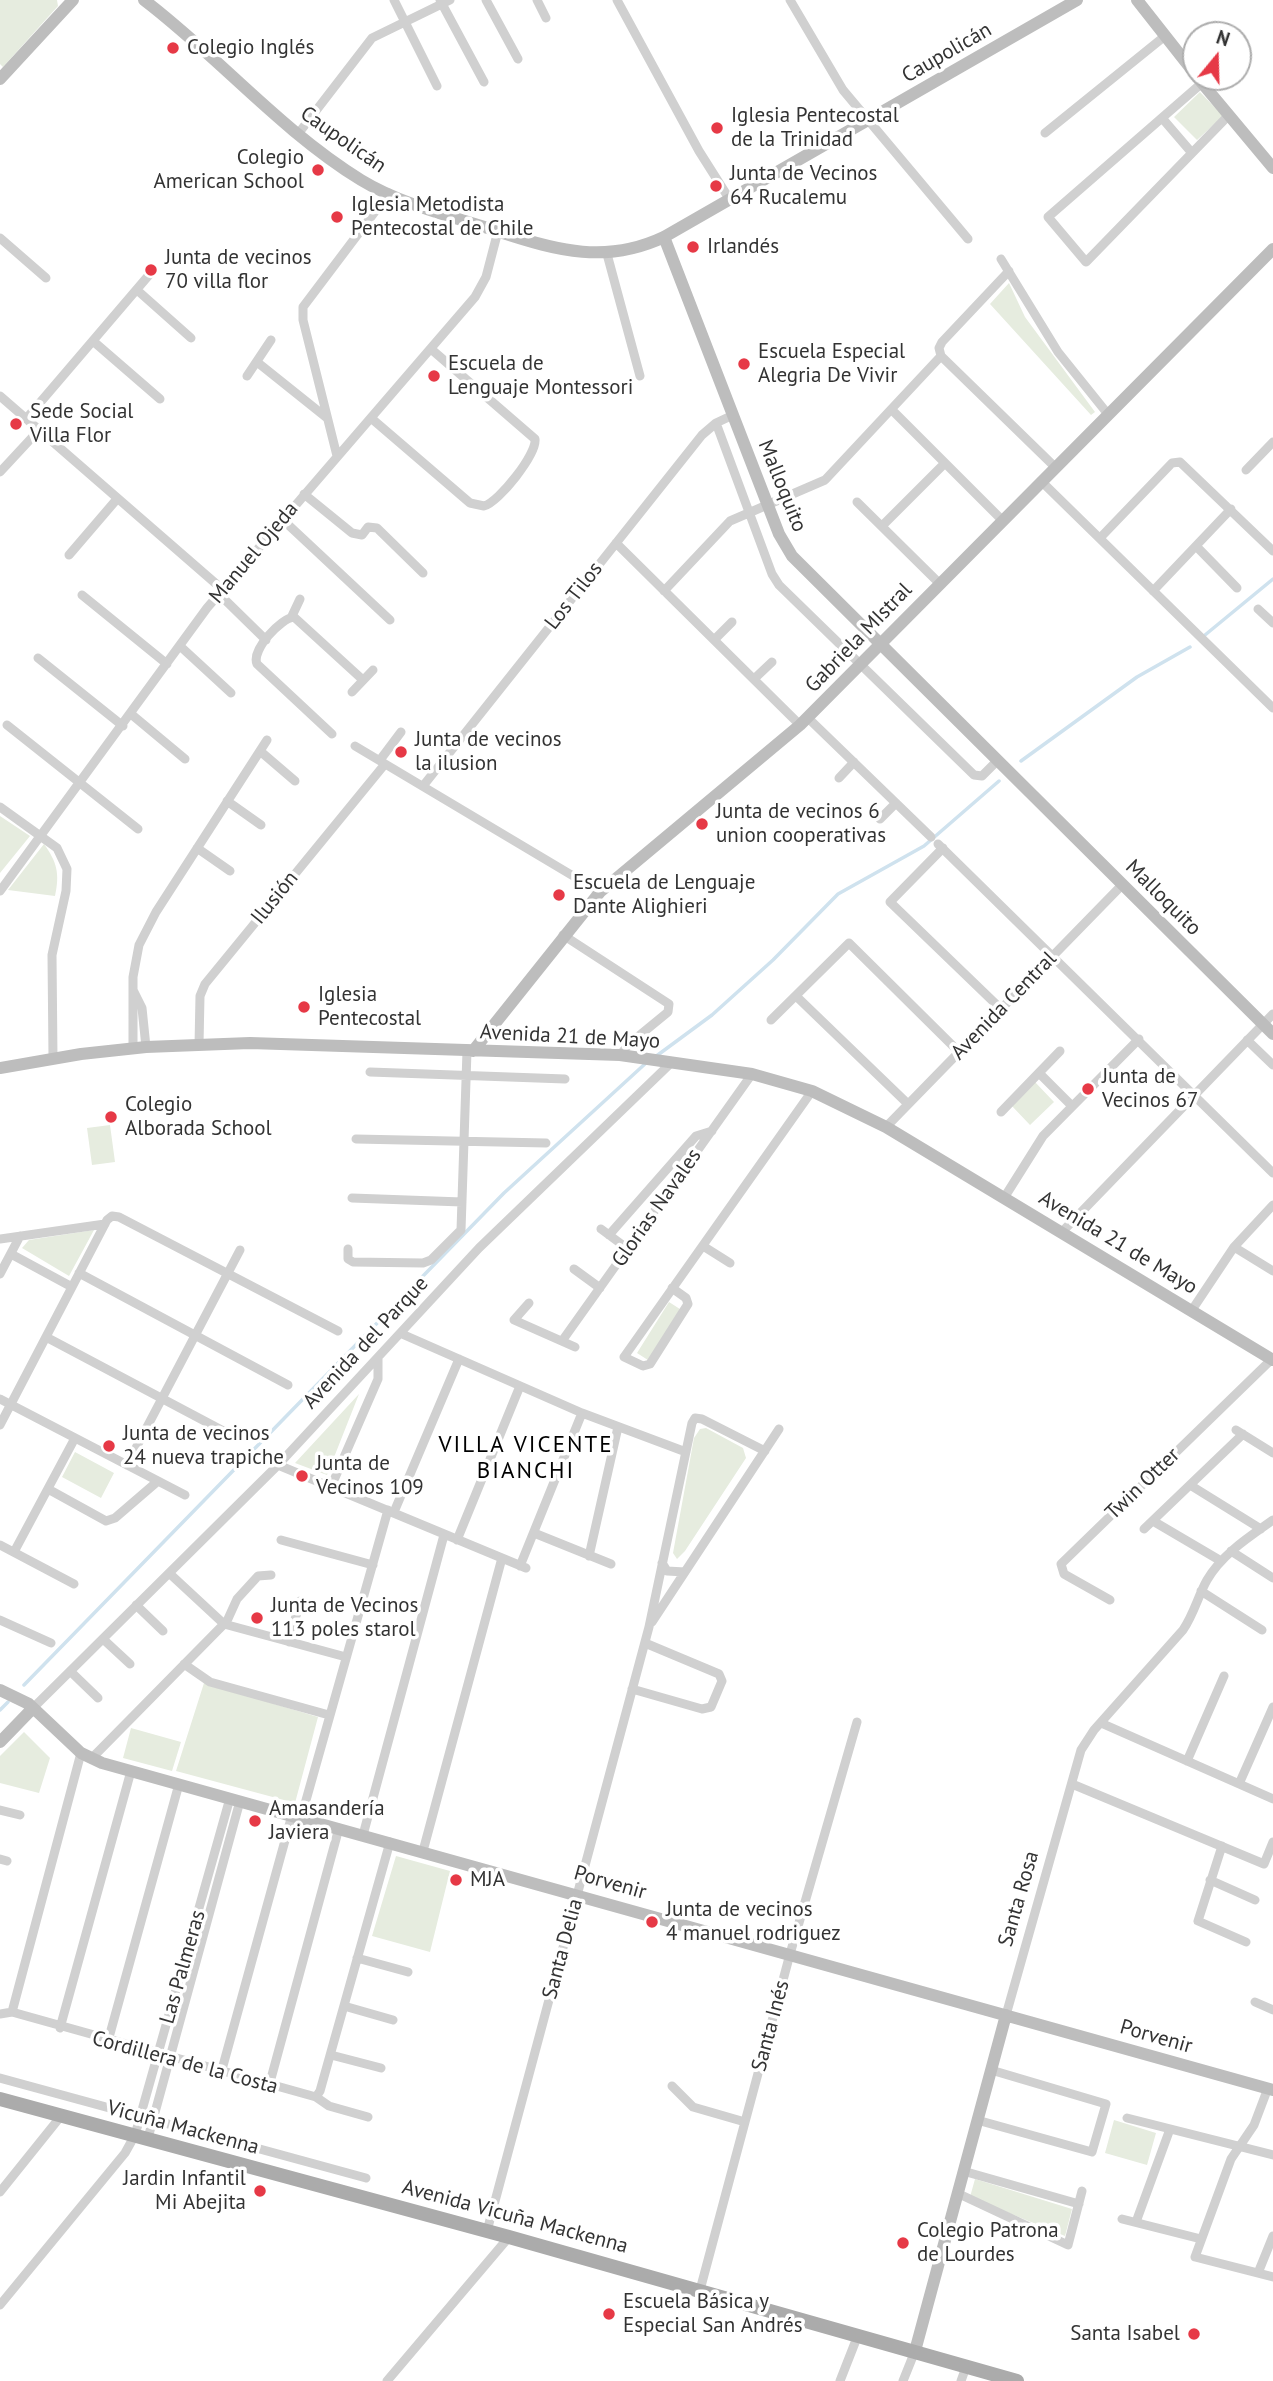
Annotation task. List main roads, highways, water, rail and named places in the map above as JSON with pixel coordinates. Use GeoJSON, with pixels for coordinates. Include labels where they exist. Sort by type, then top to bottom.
{"type":"FeatureCollection","features":[{"type":"Feature","properties":{"kind":"main road","name":"Avenida Vicuña Mackenna"},"geometry":{"type":"LineString","coordinates":[[0,2099],[700,2290],[1015,2381]]}},
{"type":"Feature","properties":{"kind":"waterway"},"geometry":{"type":"LineString","coordinates":[[1205,635],[1273,579]]}},
{"type":"Feature","properties":{"kind":"waterway"},"geometry":{"type":"LineString","coordinates":[[1021,761],[1137,677],[1190,647]]}},
{"type":"Feature","properties":{"kind":"waterway"},"geometry":{"type":"LineString","coordinates":[[655,1057],[712,1015],[773,960],[838,894],[924,846],[999,781]]}},
{"type":"Feature","properties":{"kind":"waterway"},"geometry":{"type":"LineString","coordinates":[[24,1685],[504,1193],[646,1063]]}},
{"type":"Feature","properties":{"kind":"waterway"},"geometry":{"type":"LineString","coordinates":[[0,1710],[8,1702]]}},
{"type":"Feature","properties":{"kind":"place","name":"Colegio Inglés"},"geometry":{"type":"Point","coordinates":[173,48]}},
{"type":"Feature","properties":{"kind":"place","name":"Iglesia Pentecostal de la Trinidad"},"geometry":{"type":"Point","coordinates":[717,128]}},
{"type":"Feature","properties":{"kind":"place","name":"Colegio American School"},"geometry":{"type":"Point","coordinates":[318,170]}},
{"type":"Feature","properties":{"kind":"place","name":"Junta de Vecinos 64 Rucalemu"},"geometry":{"type":"Point","coordinates":[716,186]}},
{"type":"Feature","properties":{"kind":"place","name":"Iglesia Metodista Pentecostal de Chile"},"geometry":{"type":"Point","coordinates":[337,217]}},
{"type":"Feature","properties":{"kind":"place","name":"Irlandés"},"geometry":{"type":"Point","coordinates":[693,247]}},
{"type":"Feature","properties":{"kind":"place","name":"Junta de vecinos 70 villa flor"},"geometry":{"type":"Point","coordinates":[151,270]}},
{"type":"Feature","properties":{"kind":"place","name":"Escuela Especial Alegria De Vivir"},"geometry":{"type":"Point","coordinates":[744,364]}},
{"type":"Feature","properties":{"kind":"place","name":"Escuela de Lenguaje Montessori"},"geometry":{"type":"Point","coordinates":[434,376]}},
{"type":"Feature","properties":{"kind":"place","name":"Sede Social Villa Flor"},"geometry":{"type":"Point","coordinates":[16,424]}},
{"type":"Feature","properties":{"kind":"place","name":"Junta de vecinos la ilusion"},"geometry":{"type":"Point","coordinates":[401,752]}},
{"type":"Feature","properties":{"kind":"place","name":"Junta de vecinos 6 union cooperativas"},"geometry":{"type":"Point","coordinates":[702,824]}},
{"type":"Feature","properties":{"kind":"place","name":"Escuela de Lenguaje Dante Alighieri"},"geometry":{"type":"Point","coordinates":[559,895]}},
{"type":"Feature","properties":{"kind":"place","name":"Iglesia Pentecostal"},"geometry":{"type":"Point","coordinates":[304,1007]}},
{"type":"Feature","properties":{"kind":"place","name":"Junta de Vecinos 67"},"geometry":{"type":"Point","coordinates":[1088,1089]}},
{"type":"Feature","properties":{"kind":"place","name":"Colegio Alborada School"},"geometry":{"type":"Point","coordinates":[111,1117]}},
{"type":"Feature","properties":{"kind":"place","name":"Junta de vecinos 24 nueva trapiche"},"geometry":{"type":"Point","coordinates":[109,1446]}},
{"type":"Feature","properties":{"kind":"place","name":"Junta de Vecinos 109"},"geometry":{"type":"Point","coordinates":[302,1476]}},
{"type":"Feature","properties":{"kind":"place","name":"Junta de Vecinos 113 poles starol"},"geometry":{"type":"Point","coordinates":[257,1618]}},
{"type":"Feature","properties":{"kind":"place","name":"Amasandería Javiera"},"geometry":{"type":"Point","coordinates":[255,1821]}},
{"type":"Feature","properties":{"kind":"place","name":"MJA"},"geometry":{"type":"Point","coordinates":[456,1880]}},
{"type":"Feature","properties":{"kind":"place","name":"Junta de vecinos 4 manuel rodriguez"},"geometry":{"type":"Point","coordinates":[652,1922]}},
{"type":"Feature","properties":{"kind":"place","name":"Jardin Infantil Mi Abejita"},"geometry":{"type":"Point","coordinates":[260,2191]}},
{"type":"Feature","properties":{"kind":"place","name":"Colegio Patrona de Lourdes"},"geometry":{"type":"Point","coordinates":[903,2243]}},
{"type":"Feature","properties":{"kind":"place","name":"Escuela Básica y Especial San Andrés"},"geometry":{"type":"Point","coordinates":[609,2314]}},
{"type":"Feature","properties":{"kind":"place","name":"Santa Isabel"},"geometry":{"type":"Point","coordinates":[1194,2334]}},
{"type":"Feature","properties":{"kind":"district","name":"VILLA VICENTE BIANCHI"},"geometry":{"type":"Point","coordinates":[526,1458]}}]}
